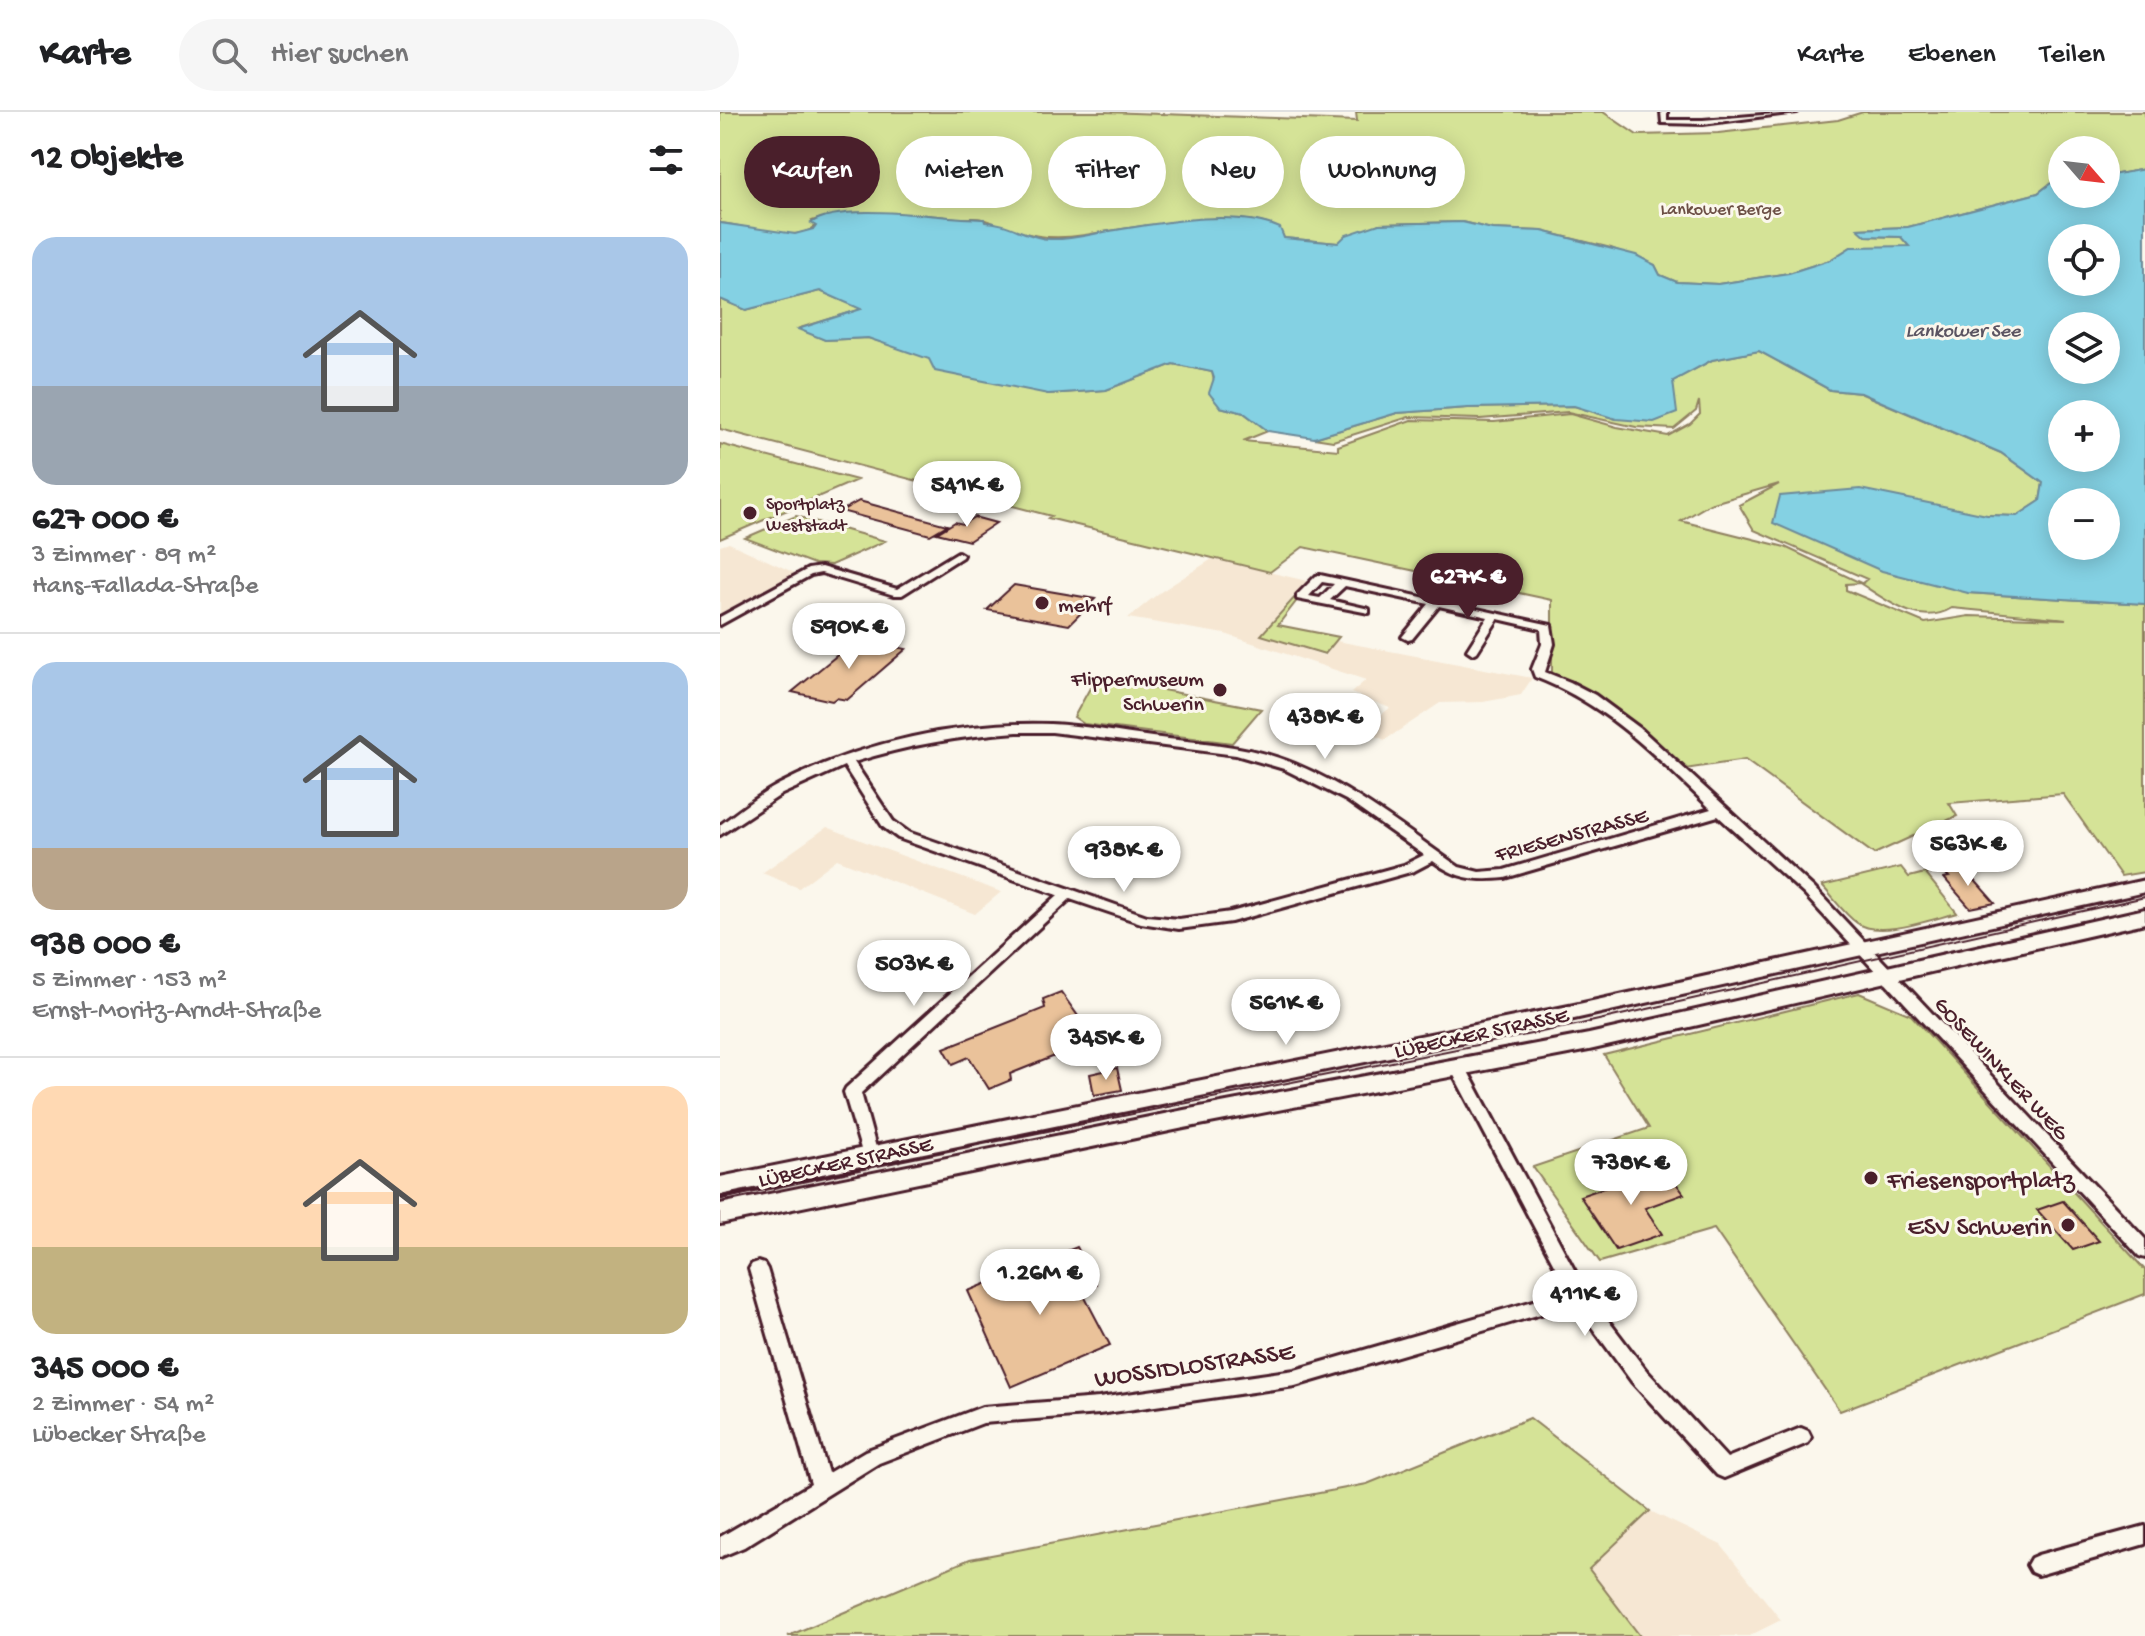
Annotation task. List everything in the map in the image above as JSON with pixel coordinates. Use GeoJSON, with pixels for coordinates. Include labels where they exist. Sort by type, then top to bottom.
{"type":"FeatureCollection","features":[{"type":"Feature","properties":{"kind":"street"},"geometry":{"type":"LineString","coordinates":[[1664,112],[1664,122],[1794,112]]}},
{"type":"Feature","properties":{"kind":"street"},"geometry":{"type":"LineString","coordinates":[[720,622],[808,572],[821,570],[898,593],[958,555]]}},
{"type":"Feature","properties":{"kind":"street"},"geometry":{"type":"LineString","coordinates":[[1365,611],[1301,597],[1320,578],[1547,627],[1548,644],[1539,674],[1572,685],[1623,723],[1809,891],[1861,949]]}},
{"type":"Feature","properties":{"kind":"street"},"geometry":{"type":"LineString","coordinates":[[1322,602],[1342,583]]}},
{"type":"Feature","properties":{"kind":"street"},"geometry":{"type":"LineString","coordinates":[[1408,637],[1436,603]]}},
{"type":"Feature","properties":{"kind":"street"},"geometry":{"type":"LineString","coordinates":[[1473,650],[1495,615]]}},
{"type":"Feature","properties":{"kind":"street","name":"FRIESENSTRASSE"},"geometry":{"type":"LineString","coordinates":[[720,831],[783,787],[897,744],[926,737],[1024,728],[1052,728],[1237,751],[1289,766],[1351,797],[1454,870],[1479,876],[1505,874],[1720,811]]}},
{"type":"Feature","properties":{"kind":"street"},"geometry":{"type":"LineString","coordinates":[[847,761],[888,824],[903,835],[1146,920],[1205,922],[1409,868],[1432,856]]}},
{"type":"Feature","properties":{"kind":"street","name":"LÜBECKER STRASSE"},"geometry":{"type":"LineString","coordinates":[[720,1186],[1574,1012],[2145,886]]}},
{"type":"Feature","properties":{"kind":"street"},"geometry":{"type":"LineString","coordinates":[[870,1155],[852,1092],[1068,893]]}},
{"type":"Feature","properties":{"kind":"street","name":"LÜBECKER STRASSE"},"geometry":{"type":"LineString","coordinates":[[720,1214],[1589,1042],[2145,916]]}},
{"type":"Feature","properties":{"kind":"street","name":"GOSEWINKLER WEG"},"geometry":{"type":"LineString","coordinates":[[1861,949],[2145,1251]]}},
{"type":"Feature","properties":{"kind":"street"},"geometry":{"type":"LineString","coordinates":[[1457,1066],[1579,1295],[1639,1376],[1724,1469],[1801,1437]]}},
{"type":"Feature","properties":{"kind":"street"},"geometry":{"type":"LineString","coordinates":[[758,1269],[822,1486]]}},
{"type":"Feature","properties":{"kind":"street","name":"WOSSIDLOSTRASSE"},"geometry":{"type":"LineString","coordinates":[[720,1547],[737,1540],[872,1457],[982,1415],[1099,1406],[1295,1378],[1579,1295]]}},
{"type":"Feature","properties":{"kind":"street"},"geometry":{"type":"LineString","coordinates":[[2038,1565],[2145,1535]]}},
{"type":"Feature","properties":{"kind":"shaded area"},"geometry":{"type":"Polygon","coordinates":[[[729,543],[795,573],[720,617],[720,546],[729,543]]]}},
{"type":"Feature","properties":{"kind":"shaded area"},"geometry":{"type":"Polygon","coordinates":[[[1212,559],[1307,581],[1261,634],[1325,656],[1337,641],[1532,678],[1521,695],[1483,702],[1440,703],[1385,740],[1361,730],[1390,708],[1351,693],[1366,680],[1225,634],[1128,618],[1159,593],[1212,559]]]}},
{"type":"Feature","properties":{"kind":"shaded area"},"geometry":{"type":"Polygon","coordinates":[[[827,827],[1001,892],[975,914],[837,859],[799,888],[762,873],[827,827]]]}},
{"type":"Feature","properties":{"kind":"shaded area"},"geometry":{"type":"Polygon","coordinates":[[[1650,1511],[1721,1545],[1781,1620],[1749,1636],[1640,1636],[1589,1569],[1650,1511]]]}},
{"type":"Feature","properties":{"kind":"green space","name":"Lankower Berge"},"geometry":{"type":"Polygon","coordinates":[[[720,112],[1105,112],[1357,121],[1356,112],[1603,112],[1637,135],[1718,133],[1838,120],[1863,112],[2145,112],[2145,169],[2120,173],[2120,136],[2048,136],[2048,185],[2038,193],[1908,227],[1859,229],[1866,236],[1901,237],[1910,247],[1851,247],[1830,260],[1789,273],[1718,284],[1677,282],[1660,275],[1655,265],[1611,248],[1542,231],[1492,229],[1462,222],[1379,224],[1338,243],[1284,238],[1274,227],[1253,221],[1225,219],[1193,220],[1069,237],[1020,232],[979,218],[905,214],[818,219],[812,221],[816,226],[795,234],[720,223],[720,112]]]}},
{"type":"Feature","properties":{"kind":"green space"},"geometry":{"type":"Polygon","coordinates":[[[820,291],[862,309],[800,328],[825,340],[868,338],[1048,394],[1106,390],[1173,364],[1212,372],[1220,407],[1244,413],[1268,431],[1243,441],[1338,450],[1338,446],[1411,420],[1494,422],[1570,414],[1668,436],[1690,424],[1700,414],[1699,401],[1696,411],[1674,429],[1636,427],[1568,412],[1480,419],[1409,417],[1333,441],[1314,438],[1397,413],[1468,408],[1574,406],[1616,419],[1672,381],[1712,360],[1759,351],[1830,390],[1860,393],[2001,453],[2043,483],[2040,501],[2017,516],[1987,515],[1968,593],[2145,604],[2145,872],[2121,876],[2063,794],[1949,803],[1957,816],[1874,854],[1745,760],[1685,769],[1588,696],[1552,678],[1552,600],[1303,547],[1270,572],[1048,518],[1051,516],[720,429],[720,299],[746,310],[820,291]],[[1779,484],[1710,504],[1681,521],[1785,547],[1861,583],[1846,584],[1846,590],[1925,623],[1969,616],[2066,619],[1952,608],[1928,615],[1905,610],[1861,584],[1867,579],[1754,530],[1739,505],[1779,484]]]}},
{"type":"Feature","properties":{"kind":"green space","name":"Sportplatz Weststadt"},"geometry":{"type":"Polygon","coordinates":[[[720,444],[857,480],[720,539],[720,444]]]}},
{"type":"Feature","properties":{"kind":"green space"},"geometry":{"type":"Polygon","coordinates":[[[796,516],[885,541],[831,565],[814,564],[745,538],[796,516]]]}},
{"type":"Feature","properties":{"kind":"green space"},"geometry":{"type":"Polygon","coordinates":[[[1294,598],[1298,599],[1278,625],[1339,637],[1325,654],[1261,635],[1294,598]]]}},
{"type":"Feature","properties":{"kind":"green space"},"geometry":{"type":"Polygon","coordinates":[[[1096,677],[1261,709],[1232,743],[1084,724],[1074,717],[1096,677]]]}},
{"type":"Feature","properties":{"kind":"green space"},"geometry":{"type":"Polygon","coordinates":[[[1901,867],[1909,877],[1925,873],[1957,913],[1906,926],[1867,927],[1852,919],[1822,886],[1901,867]]]}},
{"type":"Feature","properties":{"kind":"green space","name":"Friesensportplatz"},"geometry":{"type":"Polygon","coordinates":[[[1859,993],[1911,1015],[2145,1270],[2145,1294],[1840,1411],[1714,1229],[1600,1262],[1533,1167],[1649,1128],[1604,1055],[1859,993]]]}},
{"type":"Feature","properties":{"kind":"green space"},"geometry":{"type":"Polygon","coordinates":[[[1530,1418],[1650,1511],[1589,1569],[1640,1636],[788,1636],[970,1559],[1367,1484],[1530,1418]]]}},
{"type":"Feature","properties":{"kind":"water","name":"Lankower See"},"geometry":{"type":"Polygon","coordinates":[[[2145,169],[2145,604],[1968,593],[1882,571],[1773,523],[1780,496],[1860,489],[1987,515],[2017,516],[2040,501],[2043,483],[2001,453],[1861,393],[1830,390],[1759,351],[1712,360],[1673,381],[1677,413],[1654,422],[1616,419],[1574,406],[1468,408],[1397,413],[1314,438],[1268,431],[1244,413],[1220,407],[1209,393],[1214,378],[1212,372],[1173,364],[1106,390],[1048,394],[935,371],[929,359],[868,338],[825,340],[798,329],[861,309],[820,291],[746,310],[720,299],[720,223],[795,234],[814,229],[816,226],[811,223],[825,217],[845,213],[894,213],[984,219],[985,222],[1033,236],[1057,239],[1217,218],[1261,222],[1280,228],[1284,238],[1338,243],[1346,235],[1379,224],[1462,222],[1492,229],[1542,231],[1636,255],[1655,265],[1660,275],[1677,282],[1718,284],[1789,273],[1830,260],[1851,247],[1909,246],[1901,237],[1866,236],[1858,229],[1908,227],[2038,193],[2048,185],[2048,208],[2120,208],[2120,173],[2145,169]]]}},
{"type":"Feature","properties":{"kind":"building"},"geometry":{"type":"Polygon","coordinates":[[[859,501],[947,525],[930,535],[841,511],[859,501]]]}},
{"type":"Feature","properties":{"kind":"building"},"geometry":{"type":"Polygon","coordinates":[[[974,517],[996,523],[969,541],[937,533],[955,522],[963,524],[974,517]]]}},
{"type":"Feature","properties":{"kind":"building","name":"mehrf"},"geometry":{"type":"Polygon","coordinates":[[[1014,585],[1095,599],[1069,625],[987,610],[1014,585]]]}},
{"type":"Feature","properties":{"kind":"building"},"geometry":{"type":"Polygon","coordinates":[[[862,640],[906,649],[847,700],[836,698],[832,701],[792,692],[846,648],[852,649],[862,640]]]}},
{"type":"Feature","properties":{"kind":"building"},"geometry":{"type":"Polygon","coordinates":[[[1964,868],[1995,903],[1970,908],[1944,878],[1949,877],[1944,872],[1964,868]]]}},
{"type":"Feature","properties":{"kind":"building"},"geometry":{"type":"Polygon","coordinates":[[[1061,992],[1095,1040],[1010,1074],[1011,1080],[989,1089],[969,1057],[953,1064],[944,1048],[1045,1008],[1043,999],[1061,992]]]}},
{"type":"Feature","properties":{"kind":"building"},"geometry":{"type":"Polygon","coordinates":[[[1117,1068],[1122,1090],[1094,1095],[1090,1074],[1117,1068]]]}},
{"type":"Feature","properties":{"kind":"building"},"geometry":{"type":"Polygon","coordinates":[[[1664,1167],[1684,1194],[1645,1208],[1662,1234],[1616,1250],[1580,1196],[1664,1167]]]}},
{"type":"Feature","properties":{"kind":"building","name":"ESV Schwerin"},"geometry":{"type":"Polygon","coordinates":[[[2063,1201],[2099,1241],[2073,1250],[2037,1210],[2063,1201]]]}},
{"type":"Feature","properties":{"kind":"building"},"geometry":{"type":"Polygon","coordinates":[[[1077,1247],[1096,1284],[1081,1290],[1110,1345],[1011,1387],[968,1291],[1077,1247]]]}},
{"type":"Feature","properties":{"kind":"tram line"},"geometry":{"type":"LineString","coordinates":[[889,1163],[1581,1024],[2145,897]]}},
{"type":"Feature","properties":{"kind":"tram line"},"geometry":{"type":"LineString","coordinates":[[720,1199],[899,1161]]}},
{"type":"Feature","properties":{"kind":"place","name":"Sportplatz Weststadt"},"geometry":{"type":"Point","coordinates":[750,513]}},
{"type":"Feature","properties":{"kind":"place","name":"mehrf"},"geometry":{"type":"Point","coordinates":[1042,603]}},
{"type":"Feature","properties":{"kind":"place","name":"Flippermuseum Schwerin"},"geometry":{"type":"Point","coordinates":[1220,690]}},
{"type":"Feature","properties":{"kind":"place","name":"Friesensportplatz"},"geometry":{"type":"Point","coordinates":[1871,1178]}},
{"type":"Feature","properties":{"kind":"place","name":"ESV Schwerin"},"geometry":{"type":"Point","coordinates":[2068,1225]}}]}
